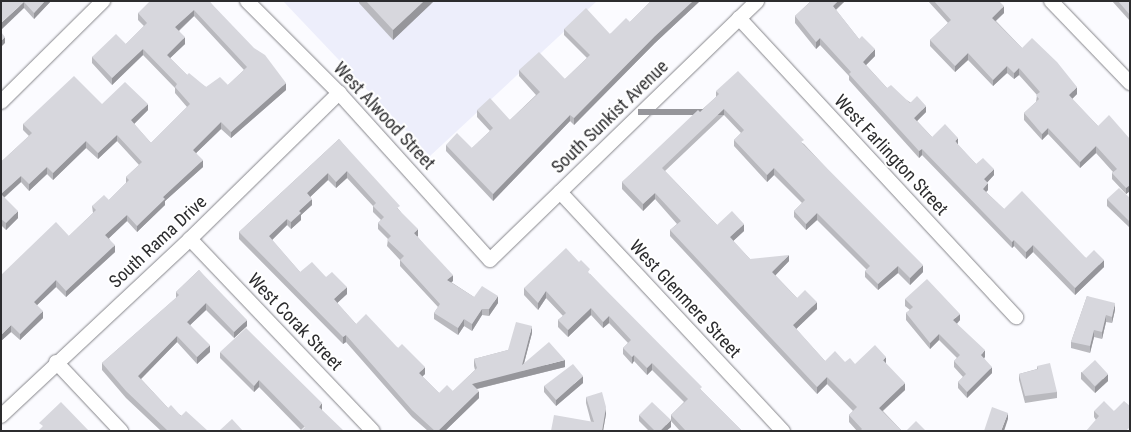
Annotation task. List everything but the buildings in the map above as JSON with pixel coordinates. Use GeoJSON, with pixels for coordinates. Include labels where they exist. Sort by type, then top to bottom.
{"type":"FeatureCollection","features":[{"type":"Feature","properties":{"kind":"street"},"geometry":{"type":"LineString","coordinates":[[1,102],[103,1]]}},
{"type":"Feature","properties":{"kind":"street","name":"West Alwood Street"},"geometry":{"type":"LineString","coordinates":[[246,1],[339,93],[490,260]]}},
{"type":"Feature","properties":{"kind":"street","name":"South Sunkist Avenue"},"geometry":{"type":"LineString","coordinates":[[490,260],[757,1]]}},
{"type":"Feature","properties":{"kind":"street"},"geometry":{"type":"LineString","coordinates":[[1051,1],[1130,83]]}},
{"type":"Feature","properties":{"kind":"street","name":"West Farlington Street"},"geometry":{"type":"LineString","coordinates":[[739,18],[1016,317]]}},
{"type":"Feature","properties":{"kind":"street","name":"South Rama Drive"},"geometry":{"type":"LineString","coordinates":[[1,416],[56,362],[190,239],[339,93]]}},
{"type":"Feature","properties":{"kind":"street","name":"West Glenmere Street"},"geometry":{"type":"LineString","coordinates":[[560,192],[783,431]]}},
{"type":"Feature","properties":{"kind":"street","name":"West Corak Street"},"geometry":{"type":"LineString","coordinates":[[190,239],[373,431]]}},
{"type":"Feature","properties":{"kind":"street"},"geometry":{"type":"LineString","coordinates":[[56,362],[121,431]]}},
{"type":"Feature","properties":{"kind":"shaded area"},"geometry":{"type":"Polygon","coordinates":[[[283,1],[597,1],[430,156],[283,1]]]}}]}
